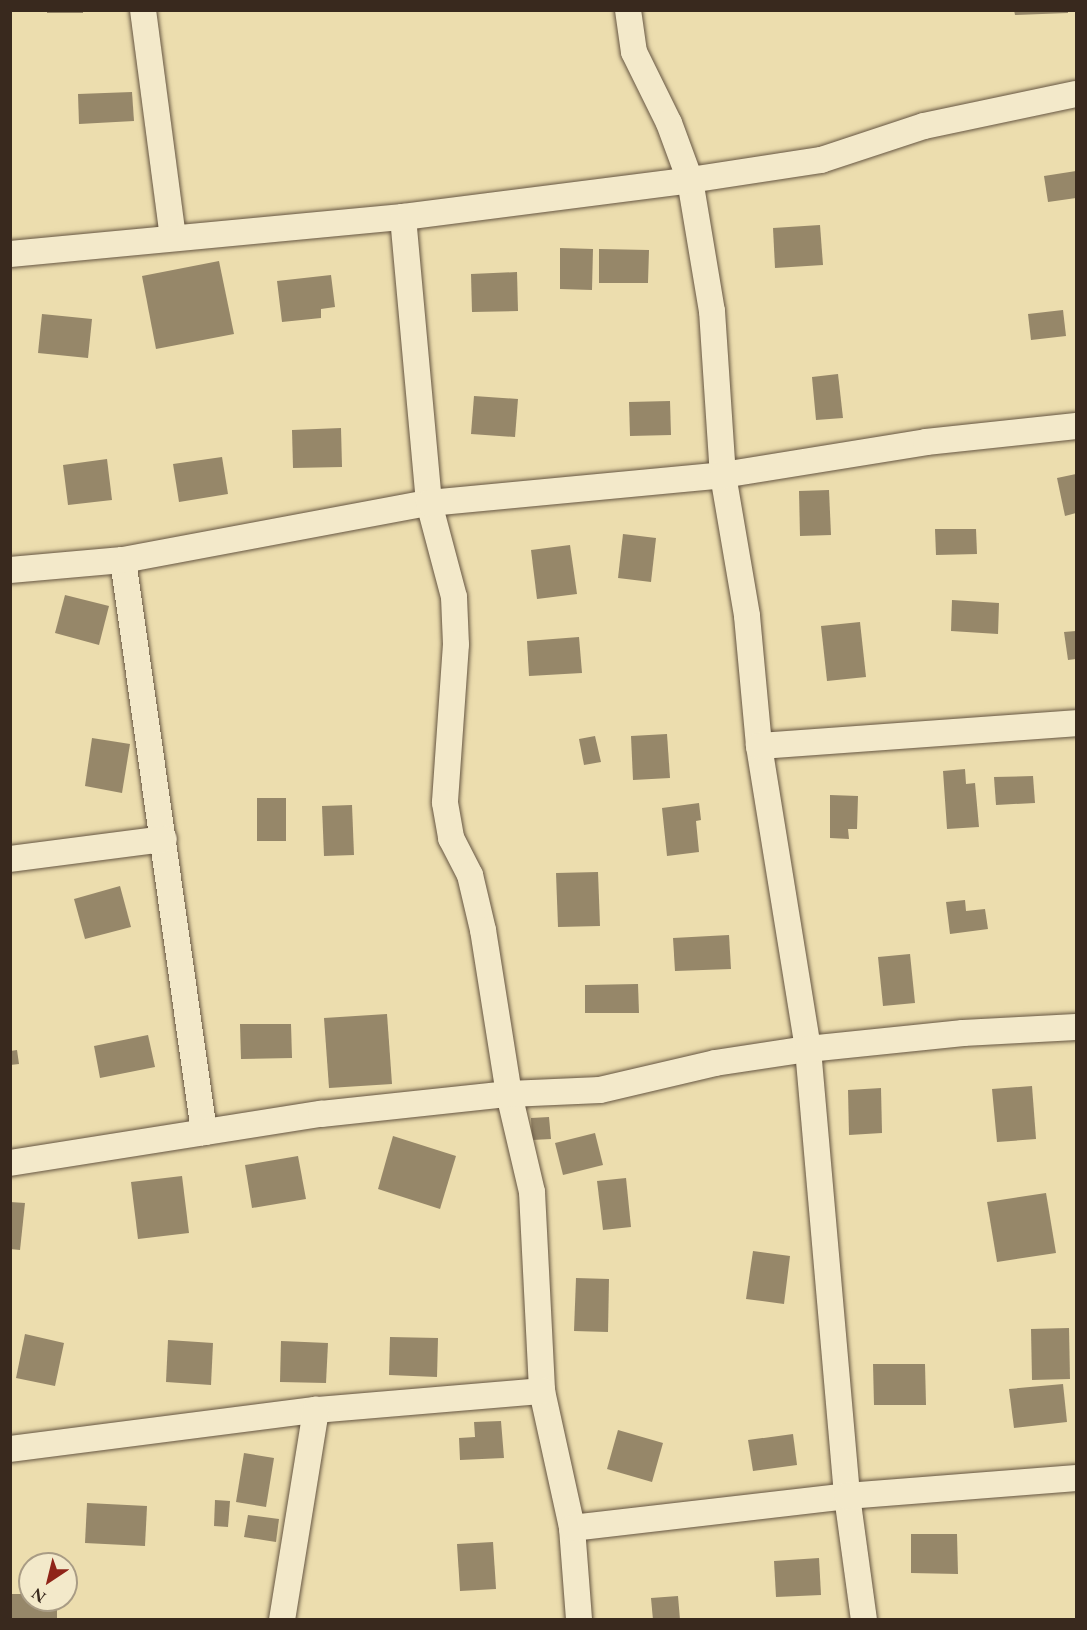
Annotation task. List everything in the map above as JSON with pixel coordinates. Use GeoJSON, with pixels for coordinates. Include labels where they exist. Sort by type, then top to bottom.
{"type":"FeatureCollection","features":[{"type":"Feature","properties":{"kind":"street"},"geometry":{"type":"LineString","coordinates":[[143,10],[173,237]]}},
{"type":"Feature","properties":{"kind":"street"},"geometry":{"type":"LineString","coordinates":[[628,10],[634,52],[669,123],[690,180],[712,311],[723,475],[747,616],[759,746],[808,1049],[846,1496],[864,1620]]}},
{"type":"Feature","properties":{"kind":"street"},"geometry":{"type":"LineString","coordinates":[[10,254],[403,217],[690,180],[821,160],[924,126],[1077,94]]}},
{"type":"Feature","properties":{"kind":"street"},"geometry":{"type":"LineString","coordinates":[[403,217],[429,503],[454,597],[456,645],[446,803],[452,838],[470,876],[483,930],[508,1094],[532,1192],[542,1391],[572,1528],[579,1620]]}},
{"type":"Feature","properties":{"kind":"street"},"geometry":{"type":"LineString","coordinates":[[10,570],[123,561],[429,503],[723,475],[926,442],[1077,426]]}},
{"type":"Feature","properties":{"kind":"street"},"geometry":{"type":"LineString","coordinates":[[123,561],[204,1132]]}},
{"type":"Feature","properties":{"kind":"street"},"geometry":{"type":"LineString","coordinates":[[759,746],[1077,723]]}},
{"type":"Feature","properties":{"kind":"street"},"geometry":{"type":"LineString","coordinates":[[10,860],[164,839]]}},
{"type":"Feature","properties":{"kind":"street"},"geometry":{"type":"LineString","coordinates":[[10,1163],[321,1114],[508,1094],[600,1090],[715,1063],[808,1049],[963,1033],[1077,1027]]}},
{"type":"Feature","properties":{"kind":"street"},"geometry":{"type":"LineString","coordinates":[[10,1449],[316,1410],[542,1391]]}},
{"type":"Feature","properties":{"kind":"street"},"geometry":{"type":"LineString","coordinates":[[282,1620],[316,1410]]}},
{"type":"Feature","properties":{"kind":"street"},"geometry":{"type":"LineString","coordinates":[[572,1528],[846,1496],[1077,1479]]}},
{"type":"Feature","properties":{"kind":"building"},"geometry":{"type":"Polygon","coordinates":[[[47,10],[83,10],[83,13],[47,13],[47,10]]]}},
{"type":"Feature","properties":{"kind":"building"},"geometry":{"type":"Polygon","coordinates":[[[1014,10],[1068,10],[1068,13],[1015,15],[1014,10]]]}},
{"type":"Feature","properties":{"kind":"building"},"geometry":{"type":"Polygon","coordinates":[[[132,92],[134,121],[79,124],[78,94],[132,92]]]}},
{"type":"Feature","properties":{"kind":"building"},"geometry":{"type":"Polygon","coordinates":[[[1076,171],[1076,198],[1048,202],[1044,176],[1076,171]]]}},
{"type":"Feature","properties":{"kind":"building"},"geometry":{"type":"Polygon","coordinates":[[[820,225],[823,265],[775,268],[773,228],[820,225]]]}},
{"type":"Feature","properties":{"kind":"building"},"geometry":{"type":"Polygon","coordinates":[[[560,248],[593,249],[592,290],[560,289],[560,248]]]}},
{"type":"Feature","properties":{"kind":"building"},"geometry":{"type":"Polygon","coordinates":[[[599,249],[649,250],[648,283],[599,283],[599,249]]]}},
{"type":"Feature","properties":{"kind":"building"},"geometry":{"type":"Polygon","coordinates":[[[219,261],[234,334],[156,349],[142,276],[219,261]]]}},
{"type":"Feature","properties":{"kind":"building"},"geometry":{"type":"Polygon","coordinates":[[[517,272],[518,311],[472,312],[471,274],[517,272]]]}},
{"type":"Feature","properties":{"kind":"building"},"geometry":{"type":"Polygon","coordinates":[[[331,275],[335,307],[321,309],[321,318],[282,322],[277,281],[331,275]]]}},
{"type":"Feature","properties":{"kind":"building"},"geometry":{"type":"Polygon","coordinates":[[[1063,310],[1066,336],[1031,340],[1028,314],[1063,310]]]}},
{"type":"Feature","properties":{"kind":"building"},"geometry":{"type":"Polygon","coordinates":[[[42,314],[92,319],[88,358],[38,353],[42,314]]]}},
{"type":"Feature","properties":{"kind":"building"},"geometry":{"type":"Polygon","coordinates":[[[838,374],[843,418],[816,420],[812,377],[838,374]]]}},
{"type":"Feature","properties":{"kind":"building"},"geometry":{"type":"Polygon","coordinates":[[[474,396],[518,399],[515,437],[471,434],[474,396]]]}},
{"type":"Feature","properties":{"kind":"building"},"geometry":{"type":"Polygon","coordinates":[[[670,401],[671,435],[630,436],[629,402],[670,401]]]}},
{"type":"Feature","properties":{"kind":"building"},"geometry":{"type":"Polygon","coordinates":[[[341,428],[342,467],[293,468],[292,430],[341,428]]]}},
{"type":"Feature","properties":{"kind":"building"},"geometry":{"type":"Polygon","coordinates":[[[222,457],[228,494],[179,502],[173,464],[222,457]]]}},
{"type":"Feature","properties":{"kind":"building"},"geometry":{"type":"Polygon","coordinates":[[[107,459],[112,500],[68,505],[63,465],[107,459]]]}},
{"type":"Feature","properties":{"kind":"building"},"geometry":{"type":"Polygon","coordinates":[[[1076,474],[1076,513],[1065,516],[1057,478],[1076,474]]]}},
{"type":"Feature","properties":{"kind":"building"},"geometry":{"type":"Polygon","coordinates":[[[829,490],[831,535],[800,536],[799,491],[829,490]]]}},
{"type":"Feature","properties":{"kind":"building"},"geometry":{"type":"Polygon","coordinates":[[[935,529],[976,529],[977,554],[936,555],[935,529]]]}},
{"type":"Feature","properties":{"kind":"building"},"geometry":{"type":"Polygon","coordinates":[[[623,534],[656,538],[651,582],[618,578],[623,534]]]}},
{"type":"Feature","properties":{"kind":"building"},"geometry":{"type":"Polygon","coordinates":[[[570,545],[577,594],[537,599],[531,550],[570,545]]]}},
{"type":"Feature","properties":{"kind":"building"},"geometry":{"type":"Polygon","coordinates":[[[65,595],[109,606],[99,645],[55,633],[65,595]]]}},
{"type":"Feature","properties":{"kind":"building"},"geometry":{"type":"Polygon","coordinates":[[[952,600],[999,603],[998,634],[951,631],[952,600]]]}},
{"type":"Feature","properties":{"kind":"building"},"geometry":{"type":"Polygon","coordinates":[[[860,622],[866,677],[827,681],[821,626],[860,622]]]}},
{"type":"Feature","properties":{"kind":"building"},"geometry":{"type":"Polygon","coordinates":[[[1076,631],[1076,659],[1068,660],[1064,632],[1076,631]]]}},
{"type":"Feature","properties":{"kind":"building"},"geometry":{"type":"Polygon","coordinates":[[[579,637],[582,673],[529,676],[527,641],[579,637]]]}},
{"type":"Feature","properties":{"kind":"building"},"geometry":{"type":"Polygon","coordinates":[[[667,734],[670,778],[633,780],[631,736],[667,734]]]}},
{"type":"Feature","properties":{"kind":"building"},"geometry":{"type":"Polygon","coordinates":[[[595,736],[601,762],[584,765],[579,739],[595,736]]]}},
{"type":"Feature","properties":{"kind":"building"},"geometry":{"type":"Polygon","coordinates":[[[92,738],[130,744],[122,793],[85,786],[92,738]]]}},
{"type":"Feature","properties":{"kind":"building"},"geometry":{"type":"Polygon","coordinates":[[[965,769],[966,784],[975,783],[979,827],[947,829],[943,771],[965,769]]]}},
{"type":"Feature","properties":{"kind":"building"},"geometry":{"type":"Polygon","coordinates":[[[1033,776],[1035,803],[996,805],[994,777],[1033,776]]]}},
{"type":"Feature","properties":{"kind":"building"},"geometry":{"type":"Polygon","coordinates":[[[830,795],[858,796],[857,829],[848,829],[849,839],[830,838],[830,795]]]}},
{"type":"Feature","properties":{"kind":"building"},"geometry":{"type":"Polygon","coordinates":[[[257,798],[286,798],[286,841],[257,841],[257,798]]]}},
{"type":"Feature","properties":{"kind":"building"},"geometry":{"type":"Polygon","coordinates":[[[699,803],[701,820],[696,821],[699,852],[667,856],[662,808],[699,803]]]}},
{"type":"Feature","properties":{"kind":"building"},"geometry":{"type":"Polygon","coordinates":[[[352,805],[354,855],[324,856],[322,806],[352,805]]]}},
{"type":"Feature","properties":{"kind":"building"},"geometry":{"type":"Polygon","coordinates":[[[598,872],[600,926],[558,927],[556,873],[598,872]]]}},
{"type":"Feature","properties":{"kind":"building"},"geometry":{"type":"Polygon","coordinates":[[[120,886],[131,927],[85,939],[74,899],[120,886]]]}},
{"type":"Feature","properties":{"kind":"building"},"geometry":{"type":"Polygon","coordinates":[[[965,900],[966,911],[985,909],[988,929],[950,934],[946,902],[965,900]]]}},
{"type":"Feature","properties":{"kind":"building"},"geometry":{"type":"Polygon","coordinates":[[[729,935],[731,969],[675,971],[673,938],[729,935]]]}},
{"type":"Feature","properties":{"kind":"building"},"geometry":{"type":"Polygon","coordinates":[[[910,954],[915,1003],[883,1006],[878,957],[910,954]]]}},
{"type":"Feature","properties":{"kind":"building"},"geometry":{"type":"Polygon","coordinates":[[[638,984],[639,1013],[585,1013],[585,985],[638,984]]]}},
{"type":"Feature","properties":{"kind":"building"},"geometry":{"type":"Polygon","coordinates":[[[387,1014],[392,1084],[329,1088],[324,1018],[387,1014]]]}},
{"type":"Feature","properties":{"kind":"building"},"geometry":{"type":"Polygon","coordinates":[[[240,1024],[291,1024],[292,1058],[241,1059],[240,1024]]]}},
{"type":"Feature","properties":{"kind":"building"},"geometry":{"type":"Polygon","coordinates":[[[148,1035],[155,1067],[100,1078],[94,1046],[148,1035]]]}},
{"type":"Feature","properties":{"kind":"building"},"geometry":{"type":"Polygon","coordinates":[[[17,1050],[19,1064],[10,1065],[10,1051],[17,1050]]]}},
{"type":"Feature","properties":{"kind":"building"},"geometry":{"type":"Polygon","coordinates":[[[1032,1086],[1036,1139],[997,1142],[992,1089],[1032,1086]]]}},
{"type":"Feature","properties":{"kind":"building"},"geometry":{"type":"Polygon","coordinates":[[[881,1088],[882,1133],[849,1135],[848,1090],[881,1088]]]}},
{"type":"Feature","properties":{"kind":"building"},"geometry":{"type":"Polygon","coordinates":[[[549,1117],[551,1139],[532,1140],[531,1118],[549,1117]]]}},
{"type":"Feature","properties":{"kind":"building"},"geometry":{"type":"Polygon","coordinates":[[[595,1133],[603,1165],[563,1175],[555,1143],[595,1133]]]}},
{"type":"Feature","properties":{"kind":"building"},"geometry":{"type":"Polygon","coordinates":[[[393,1136],[456,1156],[440,1209],[378,1189],[393,1136]]]}},
{"type":"Feature","properties":{"kind":"building"},"geometry":{"type":"Polygon","coordinates":[[[298,1156],[306,1199],[252,1208],[245,1165],[298,1156]]]}},
{"type":"Feature","properties":{"kind":"building"},"geometry":{"type":"Polygon","coordinates":[[[182,1176],[189,1233],[138,1239],[131,1182],[182,1176]]]}},
{"type":"Feature","properties":{"kind":"building"},"geometry":{"type":"Polygon","coordinates":[[[626,1178],[631,1227],[603,1230],[597,1181],[626,1178]]]}},
{"type":"Feature","properties":{"kind":"building"},"geometry":{"type":"Polygon","coordinates":[[[1046,1193],[1056,1253],[997,1262],[987,1202],[1046,1193]]]}},
{"type":"Feature","properties":{"kind":"building"},"geometry":{"type":"Polygon","coordinates":[[[10,1202],[25,1203],[20,1250],[10,1249],[10,1202]]]}},
{"type":"Feature","properties":{"kind":"building"},"geometry":{"type":"Polygon","coordinates":[[[753,1251],[790,1256],[784,1304],[746,1299],[753,1251]]]}},
{"type":"Feature","properties":{"kind":"building"},"geometry":{"type":"Polygon","coordinates":[[[576,1278],[609,1279],[608,1332],[574,1331],[576,1278]]]}},
{"type":"Feature","properties":{"kind":"building"},"geometry":{"type":"Polygon","coordinates":[[[1069,1328],[1070,1379],[1032,1380],[1031,1329],[1069,1328]]]}},
{"type":"Feature","properties":{"kind":"building"},"geometry":{"type":"Polygon","coordinates":[[[25,1334],[64,1343],[55,1386],[16,1378],[25,1334]]]}},
{"type":"Feature","properties":{"kind":"building"},"geometry":{"type":"Polygon","coordinates":[[[390,1337],[438,1338],[437,1377],[389,1375],[390,1337]]]}},
{"type":"Feature","properties":{"kind":"building"},"geometry":{"type":"Polygon","coordinates":[[[168,1340],[213,1343],[211,1385],[166,1382],[168,1340]]]}},
{"type":"Feature","properties":{"kind":"building"},"geometry":{"type":"Polygon","coordinates":[[[281,1341],[328,1343],[326,1383],[280,1382],[281,1341]]]}},
{"type":"Feature","properties":{"kind":"building"},"geometry":{"type":"Polygon","coordinates":[[[873,1364],[925,1364],[926,1405],[874,1405],[873,1364]]]}},
{"type":"Feature","properties":{"kind":"building"},"geometry":{"type":"Polygon","coordinates":[[[1063,1384],[1067,1422],[1014,1428],[1009,1389],[1063,1384]]]}},
{"type":"Feature","properties":{"kind":"building"},"geometry":{"type":"Polygon","coordinates":[[[501,1421],[504,1458],[460,1460],[459,1438],[475,1437],[474,1422],[501,1421]]]}},
{"type":"Feature","properties":{"kind":"building"},"geometry":{"type":"Polygon","coordinates":[[[618,1430],[663,1443],[652,1482],[607,1469],[618,1430]]]}},
{"type":"Feature","properties":{"kind":"building"},"geometry":{"type":"Polygon","coordinates":[[[793,1434],[797,1465],[753,1471],[748,1440],[793,1434]]]}},
{"type":"Feature","properties":{"kind":"building"},"geometry":{"type":"Polygon","coordinates":[[[244,1453],[274,1458],[266,1507],[236,1502],[244,1453]]]}},
{"type":"Feature","properties":{"kind":"building"},"geometry":{"type":"Polygon","coordinates":[[[215,1500],[230,1501],[228,1527],[214,1526],[215,1500]]]}},
{"type":"Feature","properties":{"kind":"building"},"geometry":{"type":"Polygon","coordinates":[[[87,1503],[147,1506],[145,1546],[85,1543],[87,1503]]]}},
{"type":"Feature","properties":{"kind":"building"},"geometry":{"type":"Polygon","coordinates":[[[248,1515],[279,1519],[276,1542],[244,1537],[248,1515]]]}},
{"type":"Feature","properties":{"kind":"building"},"geometry":{"type":"Polygon","coordinates":[[[911,1534],[957,1534],[958,1574],[911,1573],[911,1534]]]}},
{"type":"Feature","properties":{"kind":"building"},"geometry":{"type":"Polygon","coordinates":[[[493,1542],[496,1589],[460,1591],[457,1544],[493,1542]]]}},
{"type":"Feature","properties":{"kind":"building"},"geometry":{"type":"Polygon","coordinates":[[[819,1558],[821,1595],[776,1597],[774,1561],[819,1558]]]}},
{"type":"Feature","properties":{"kind":"building"},"geometry":{"type":"Polygon","coordinates":[[[11,1594],[18,1594],[18,1612],[57,1612],[57,1620],[11,1620],[11,1594]]]}},
{"type":"Feature","properties":{"kind":"building"},"geometry":{"type":"Polygon","coordinates":[[[678,1596],[680,1620],[653,1620],[651,1598],[678,1596]]]}}]}
